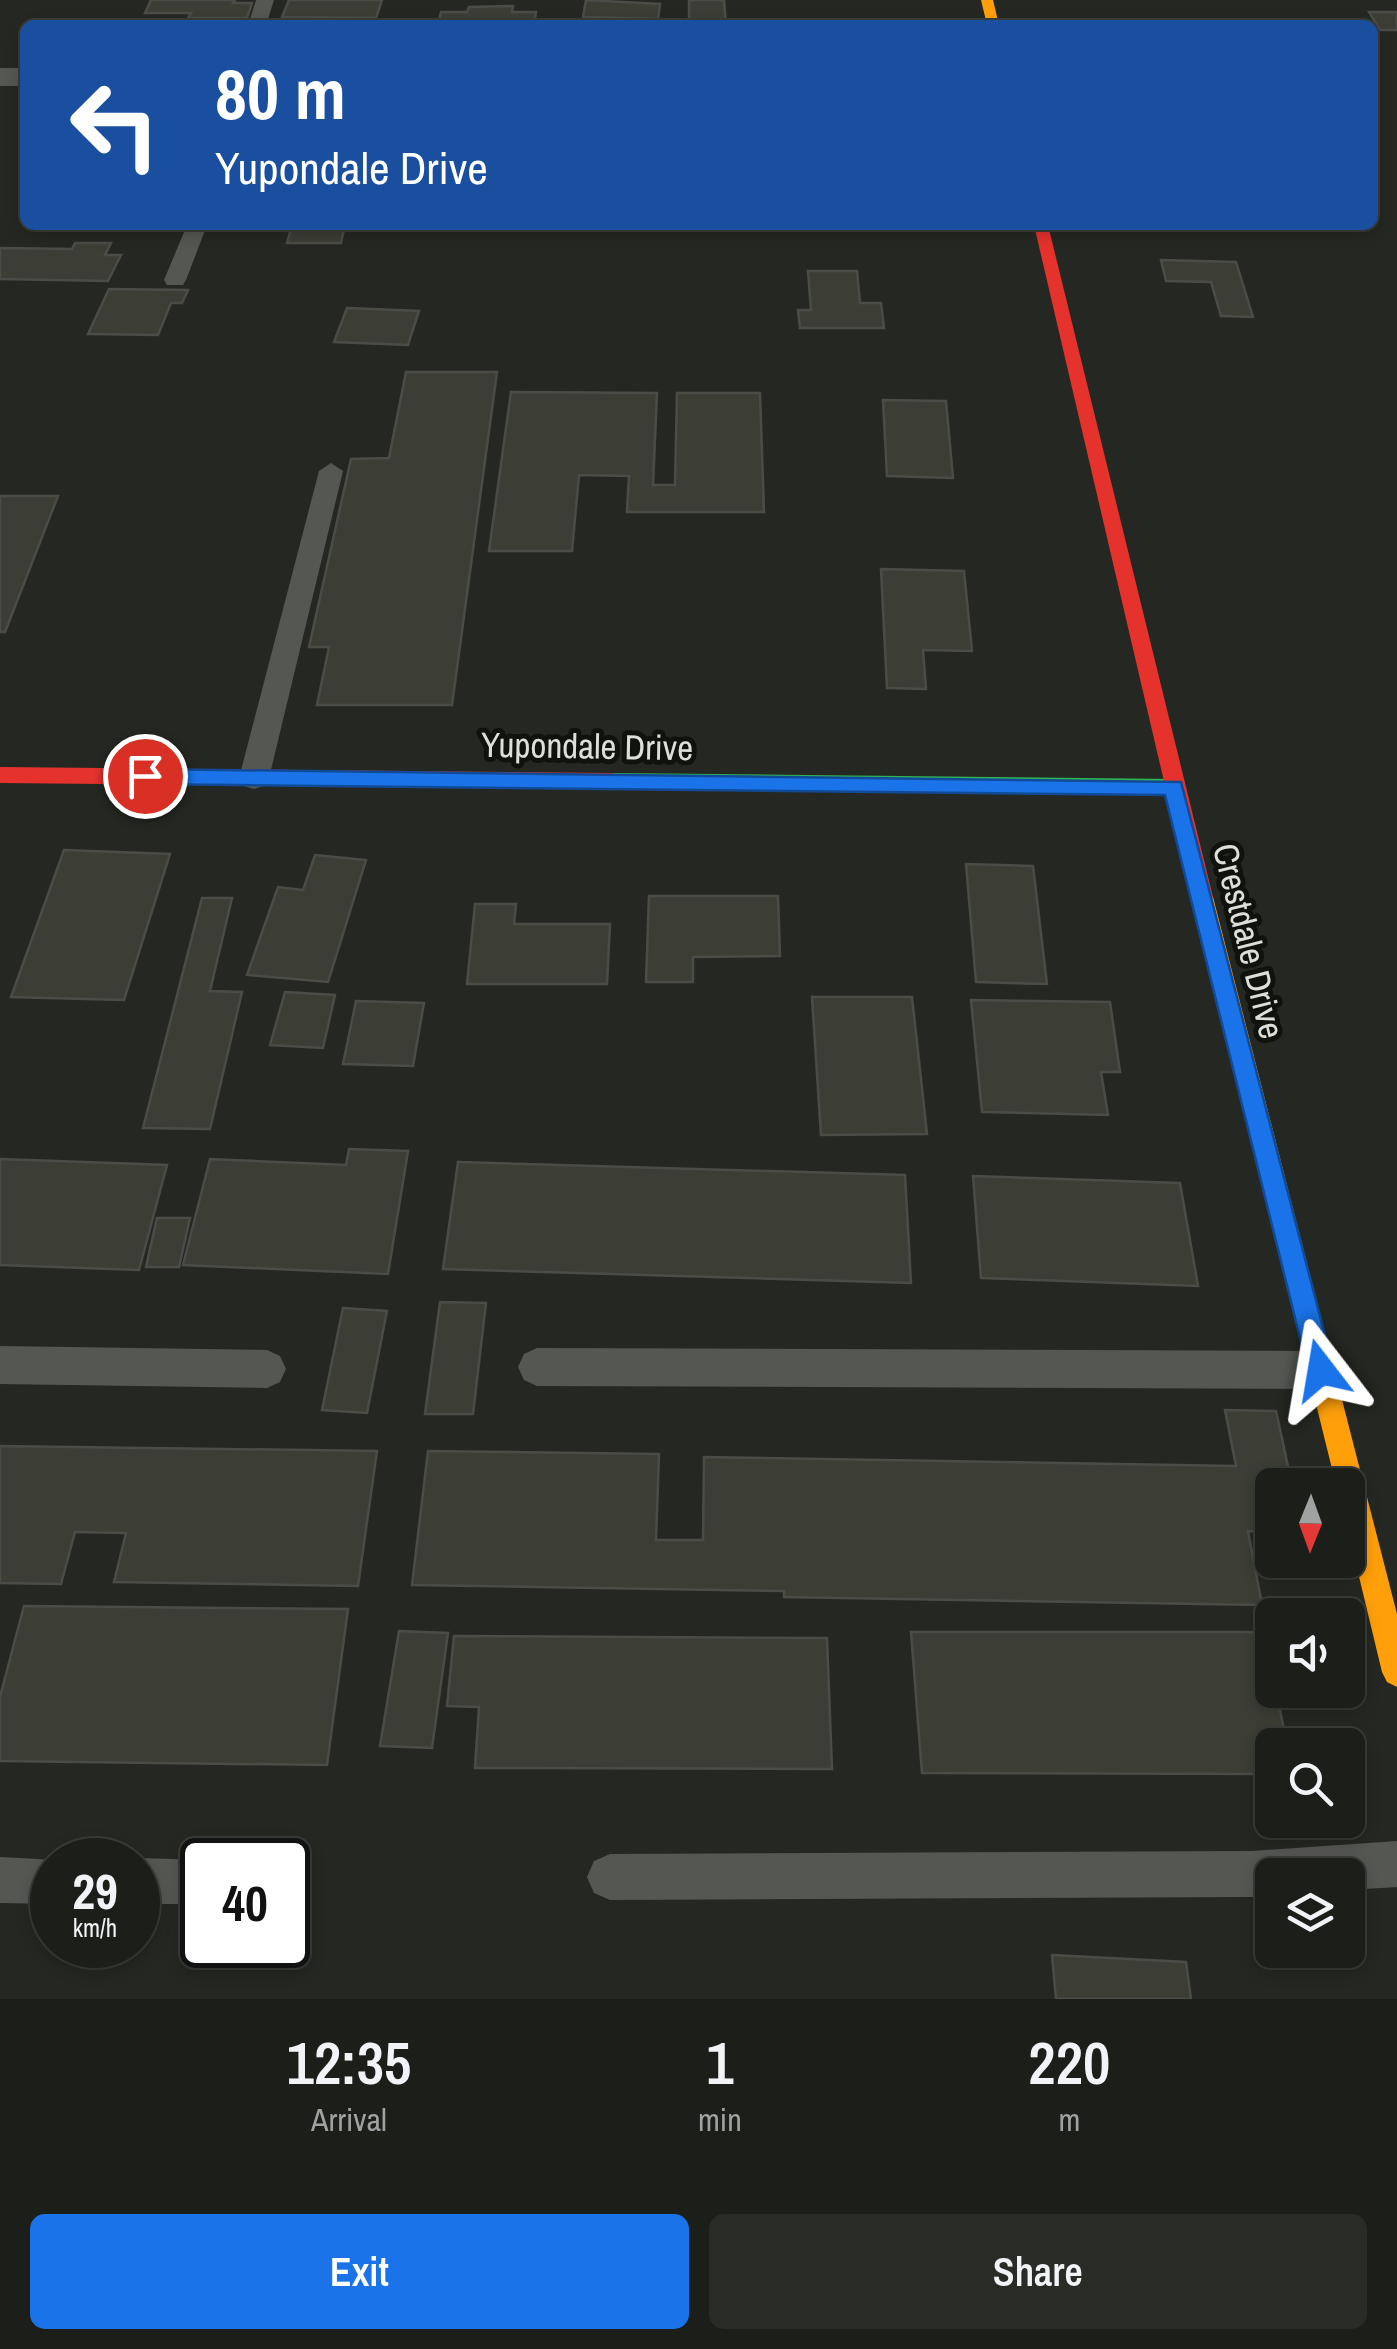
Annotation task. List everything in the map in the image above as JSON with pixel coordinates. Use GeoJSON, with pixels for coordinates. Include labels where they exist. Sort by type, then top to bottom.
{"type":"FeatureCollection","features":[{"type":"Feature","properties":{"kind":"street","name":"Crestdale Drive"},"geometry":{"type":"LineString","coordinates":[[1042,230],[1174,788],[1397,1672]]}},
{"type":"Feature","properties":{"kind":"street","name":"Yupondale Drive"},"geometry":{"type":"LineString","coordinates":[[0,775],[1174,788]]}},
{"type":"Feature","properties":{"kind":"lane"},"geometry":{"type":"LineString","coordinates":[[175,280],[195,230]]}},
{"type":"Feature","properties":{"kind":"lane"},"geometry":{"type":"LineString","coordinates":[[254,778],[331,471]]}},
{"type":"Feature","properties":{"kind":"lane"},"geometry":{"type":"LineString","coordinates":[[0,1365],[267,1369]]}},
{"type":"Feature","properties":{"kind":"lane"},"geometry":{"type":"LineString","coordinates":[[537,1368],[1321,1370]]}},
{"type":"Feature","properties":{"kind":"lane"},"geometry":{"type":"LineString","coordinates":[[610,1877],[1252,1874],[1397,1864]]}},
{"type":"Feature","properties":{"kind":"lane"},"geometry":{"type":"LineString","coordinates":[[0,1880],[30,1881]]}},
{"type":"Feature","properties":{"kind":"building"},"geometry":{"type":"Polygon","coordinates":[[[151,0],[252,3],[247,18],[188,18],[191,13],[145,13],[151,0]]]}},
{"type":"Feature","properties":{"kind":"building"},"geometry":{"type":"Polygon","coordinates":[[[289,0],[382,0],[376,18],[282,17],[289,0]]]}},
{"type":"Feature","properties":{"kind":"building"},"geometry":{"type":"Polygon","coordinates":[[[586,0],[660,4],[658,19],[583,17],[586,0]]]}},
{"type":"Feature","properties":{"kind":"building"},"geometry":{"type":"Polygon","coordinates":[[[689,0],[724,0],[726,20],[689,20],[689,0]]]}},
{"type":"Feature","properties":{"kind":"building"},"geometry":{"type":"Polygon","coordinates":[[[513,6],[512,12],[536,12],[535,20],[439,20],[441,12],[467,12],[469,7],[513,6]]]}},
{"type":"Feature","properties":{"kind":"building"},"geometry":{"type":"Polygon","coordinates":[[[1369,12],[1397,12],[1397,30],[1380,30],[1378,20],[1369,12]]]}},
{"type":"Feature","properties":{"kind":"building"},"geometry":{"type":"Polygon","coordinates":[[[291,230],[344,230],[341,243],[287,243],[291,230]]]}},
{"type":"Feature","properties":{"kind":"building"},"geometry":{"type":"Polygon","coordinates":[[[75,243],[111,243],[105,255],[121,255],[108,281],[0,279],[0,248],[72,249],[75,243]]]}},
{"type":"Feature","properties":{"kind":"building"},"geometry":{"type":"Polygon","coordinates":[[[1161,260],[1236,262],[1253,317],[1221,316],[1211,282],[1166,281],[1161,260]]]}},
{"type":"Feature","properties":{"kind":"building"},"geometry":{"type":"Polygon","coordinates":[[[808,271],[857,271],[860,303],[881,303],[884,328],[800,328],[798,310],[811,310],[808,271]]]}},
{"type":"Feature","properties":{"kind":"building"},"geometry":{"type":"Polygon","coordinates":[[[109,289],[188,290],[182,303],[171,303],[158,335],[88,334],[109,289]]]}},
{"type":"Feature","properties":{"kind":"building"},"geometry":{"type":"Polygon","coordinates":[[[347,308],[419,311],[408,345],[334,342],[347,308]]]}},
{"type":"Feature","properties":{"kind":"building"},"geometry":{"type":"Polygon","coordinates":[[[406,372],[497,372],[452,705],[317,705],[329,647],[309,647],[351,459],[389,458],[406,372]]]}},
{"type":"Feature","properties":{"kind":"building"},"geometry":{"type":"Polygon","coordinates":[[[511,392],[657,393],[653,485],[675,485],[677,393],[760,393],[764,512],[627,512],[629,476],[579,475],[572,551],[489,551],[511,392]]]}},
{"type":"Feature","properties":{"kind":"building"},"geometry":{"type":"Polygon","coordinates":[[[883,400],[946,401],[953,478],[887,476],[883,400]]]}},
{"type":"Feature","properties":{"kind":"building"},"geometry":{"type":"Polygon","coordinates":[[[0,496],[58,496],[5,632],[0,632],[0,496]]]}},
{"type":"Feature","properties":{"kind":"building"},"geometry":{"type":"Polygon","coordinates":[[[881,569],[964,571],[972,651],[923,650],[926,689],[887,688],[881,569]]]}},
{"type":"Feature","properties":{"kind":"building"},"geometry":{"type":"Polygon","coordinates":[[[64,850],[170,854],[124,1000],[11,997],[64,850]]]}},
{"type":"Feature","properties":{"kind":"building"},"geometry":{"type":"Polygon","coordinates":[[[315,855],[366,860],[328,982],[247,975],[278,887],[303,890],[315,855]]]}},
{"type":"Feature","properties":{"kind":"building"},"geometry":{"type":"Polygon","coordinates":[[[966,864],[1033,866],[1047,984],[976,982],[966,864]]]}},
{"type":"Feature","properties":{"kind":"building"},"geometry":{"type":"Polygon","coordinates":[[[649,896],[778,896],[780,956],[693,957],[693,982],[646,982],[649,896]]]}},
{"type":"Feature","properties":{"kind":"building"},"geometry":{"type":"Polygon","coordinates":[[[202,898],[232,898],[210,991],[242,992],[210,1129],[143,1128],[202,898]]]}},
{"type":"Feature","properties":{"kind":"building"},"geometry":{"type":"Polygon","coordinates":[[[475,904],[516,904],[514,924],[610,924],[607,984],[467,984],[475,904]]]}},
{"type":"Feature","properties":{"kind":"building"},"geometry":{"type":"Polygon","coordinates":[[[285,992],[335,995],[323,1048],[270,1045],[285,992]]]}},
{"type":"Feature","properties":{"kind":"building"},"geometry":{"type":"Polygon","coordinates":[[[812,997],[912,997],[927,1134],[821,1135],[812,997]]]}},
{"type":"Feature","properties":{"kind":"building"},"geometry":{"type":"Polygon","coordinates":[[[971,1000],[1110,1002],[1120,1072],[1101,1072],[1108,1115],[982,1112],[971,1000]]]}},
{"type":"Feature","properties":{"kind":"building"},"geometry":{"type":"Polygon","coordinates":[[[356,1001],[424,1003],[413,1066],[343,1064],[356,1001]]]}},
{"type":"Feature","properties":{"kind":"building"},"geometry":{"type":"Polygon","coordinates":[[[349,1149],[408,1151],[388,1274],[183,1265],[210,1159],[346,1165],[349,1149]]]}},
{"type":"Feature","properties":{"kind":"building"},"geometry":{"type":"Polygon","coordinates":[[[0,1159],[167,1165],[139,1270],[0,1265],[0,1159]]]}},
{"type":"Feature","properties":{"kind":"building"},"geometry":{"type":"Polygon","coordinates":[[[458,1162],[905,1175],[911,1283],[443,1269],[458,1162]]]}},
{"type":"Feature","properties":{"kind":"building"},"geometry":{"type":"Polygon","coordinates":[[[973,1176],[1180,1183],[1198,1286],[981,1278],[973,1176]]]}},
{"type":"Feature","properties":{"kind":"building"},"geometry":{"type":"Polygon","coordinates":[[[157,1218],[190,1218],[179,1267],[146,1267],[157,1218]]]}},
{"type":"Feature","properties":{"kind":"building"},"geometry":{"type":"Polygon","coordinates":[[[440,1302],[486,1303],[473,1414],[425,1414],[440,1302]]]}},
{"type":"Feature","properties":{"kind":"building"},"geometry":{"type":"Polygon","coordinates":[[[343,1308],[387,1311],[367,1413],[322,1410],[343,1308]]]}},
{"type":"Feature","properties":{"kind":"building"},"geometry":{"type":"Polygon","coordinates":[[[1225,1410],[1276,1411],[1288,1468],[1255,1468],[1255,1531],[1248,1531],[1261,1598],[1255,1598],[1255,1605],[784,1597],[784,1591],[412,1585],[428,1451],[659,1454],[656,1540],[703,1540],[704,1457],[1236,1466],[1225,1410]]]}},
{"type":"Feature","properties":{"kind":"building"},"geometry":{"type":"Polygon","coordinates":[[[0,1446],[377,1451],[358,1586],[114,1582],[126,1533],[75,1532],[61,1584],[0,1583],[0,1446]]]}},
{"type":"Feature","properties":{"kind":"building"},"geometry":{"type":"Polygon","coordinates":[[[24,1606],[348,1609],[327,1765],[0,1761],[0,1697],[24,1606]]]}},
{"type":"Feature","properties":{"kind":"building"},"geometry":{"type":"Polygon","coordinates":[[[399,1631],[448,1633],[432,1748],[380,1746],[399,1631]]]}},
{"type":"Feature","properties":{"kind":"building"},"geometry":{"type":"Polygon","coordinates":[[[911,1632],[1255,1632],[1255,1708],[1280,1708],[1284,1728],[1255,1728],[1255,1774],[922,1773],[911,1632]]]}},
{"type":"Feature","properties":{"kind":"building"},"geometry":{"type":"Polygon","coordinates":[[[454,1636],[827,1638],[832,1769],[475,1768],[479,1707],[447,1706],[454,1636]]]}},
{"type":"Feature","properties":{"kind":"building"},"geometry":{"type":"Polygon","coordinates":[[[1052,1955],[1186,1962],[1191,1999],[1056,1999],[1052,1955]]]}},
{"type":"Feature","properties":{"kind":"traffic: fast"},"geometry":{"type":"LineString","coordinates":[[613,781],[1174,787]]}},
{"type":"Feature","properties":{"kind":"traffic: slow"},"geometry":{"type":"LineString","coordinates":[[987,0],[992,20]]}},
{"type":"Feature","properties":{"kind":"traffic: slow"},"geometry":{"type":"LineString","coordinates":[[1202,897],[1397,1672]]}},
{"type":"Feature","properties":{"kind":"traffic: jam"},"geometry":{"type":"LineString","coordinates":[[1042,230],[1202,897]]}},
{"type":"Feature","properties":{"kind":"traffic: jam"},"geometry":{"type":"LineString","coordinates":[[0,775],[613,781]]}},
{"type":"Feature","properties":{"kind":"route"},"geometry":{"type":"LineString","coordinates":[[145,776],[1174,788],[1321,1370]]}}]}
